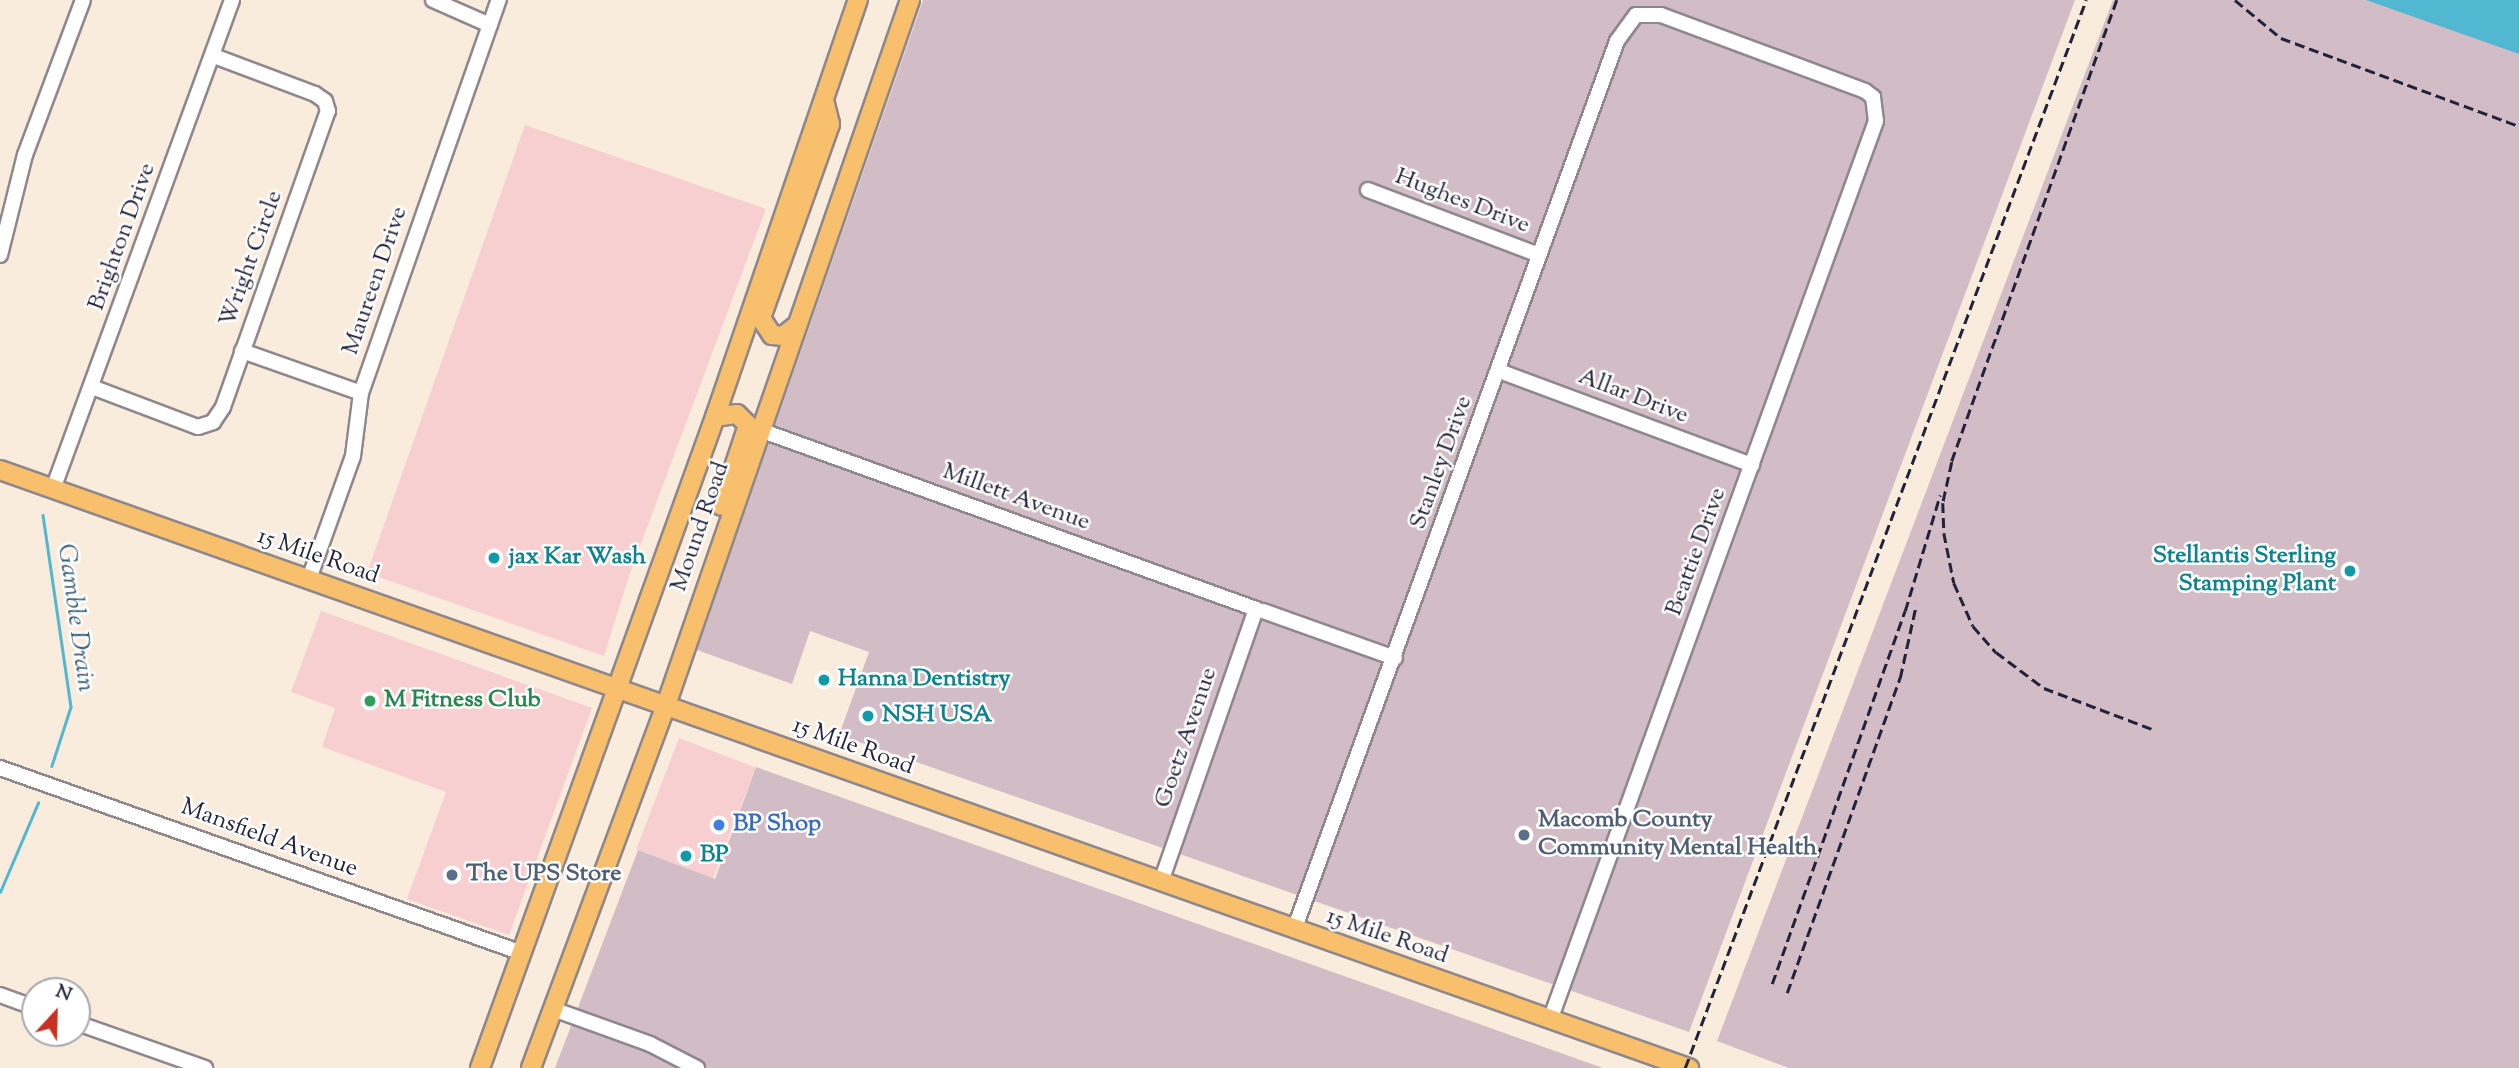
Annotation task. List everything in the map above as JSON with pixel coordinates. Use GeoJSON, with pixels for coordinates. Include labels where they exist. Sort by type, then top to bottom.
{"type":"FeatureCollection","features":[{"type":"Feature","properties":{"kind":"main road","name":"Mound Road"},"geometry":{"type":"LineString","coordinates":[[480,1068],[715,417],[858,0]]}},
{"type":"Feature","properties":{"kind":"main road","name":"Mound Road"},"geometry":{"type":"LineString","coordinates":[[531,1068],[666,705],[910,0]]}},
{"type":"Feature","properties":{"kind":"main road"},"geometry":{"type":"LineString","coordinates":[[797,325],[778,336],[767,331],[761,318],[830,124],[824,100]]}},
{"type":"Feature","properties":{"kind":"main road"},"geometry":{"type":"LineString","coordinates":[[680,661],[682,624],[748,425],[737,414],[715,417]]}},
{"type":"Feature","properties":{"kind":"main road","name":"15 Mile Road"},"geometry":{"type":"LineString","coordinates":[[0,470],[1689,1068]]}},
{"type":"Feature","properties":{"kind":"street"},"geometry":{"type":"LineString","coordinates":[[0,255],[25,155],[83,0]]}},
{"type":"Feature","properties":{"kind":"street","name":"Brighton Drive"},"geometry":{"type":"LineString","coordinates":[[53,489],[214,56],[232,0]]}},
{"type":"Feature","properties":{"kind":"street"},"geometry":{"type":"LineString","coordinates":[[433,0],[490,25]]}},
{"type":"Feature","properties":{"kind":"street","name":"Maureen Drive"},"geometry":{"type":"LineString","coordinates":[[309,579],[352,461],[361,393],[499,0]]}},
{"type":"Feature","properties":{"kind":"street","name":"Stanley Drive"},"geometry":{"type":"LineString","coordinates":[[1294,930],[1617,41],[1636,15],[1661,15],[1859,87],[1873,97]]}},
{"type":"Feature","properties":{"kind":"street","name":"Wright Circle"},"geometry":{"type":"LineString","coordinates":[[92,387],[206,426],[219,415],[328,111],[325,101],[315,94],[214,56]]}},
{"type":"Feature","properties":{"kind":"street","name":"Beattie Drive"},"geometry":{"type":"LineString","coordinates":[[1550,1020],[1873,132],[1873,97]]}},
{"type":"Feature","properties":{"kind":"street","name":"Hughes Drive"},"geometry":{"type":"LineString","coordinates":[[1368,190],[1539,256]]}},
{"type":"Feature","properties":{"kind":"street"},"geometry":{"type":"LineString","coordinates":[[242,351],[361,393]]}},
{"type":"Feature","properties":{"kind":"street","name":"Allar Drive"},"geometry":{"type":"LineString","coordinates":[[1499,371],[1752,465]]}},
{"type":"Feature","properties":{"kind":"street","name":"Millett Avenue"},"geometry":{"type":"LineString","coordinates":[[760,430],[1395,658]]}},
{"type":"Feature","properties":{"kind":"street","name":"Goetz Avenue"},"geometry":{"type":"LineString","coordinates":[[1161,882],[1259,610]]}},
{"type":"Feature","properties":{"kind":"street","name":"Mansfield Avenue"},"geometry":{"type":"LineString","coordinates":[[0,768],[522,953]]}},
{"type":"Feature","properties":{"kind":"street"},"geometry":{"type":"LineString","coordinates":[[0,995],[21,1003]]}},
{"type":"Feature","properties":{"kind":"street"},"geometry":{"type":"LineString","coordinates":[[553,1009],[650,1044],[697,1068]]}},
{"type":"Feature","properties":{"kind":"street"},"geometry":{"type":"LineString","coordinates":[[91,1028],[205,1068]]}},
{"type":"Feature","properties":{"kind":"shaded area"},"geometry":{"type":"Polygon","coordinates":[[[923,0],[2075,0],[1689,1032],[839,735],[869,652],[810,631],[792,684],[697,650],[923,0]]]}},
{"type":"Feature","properties":{"kind":"shaded area","name":"Stellantis Sterling Stamping Plant"},"geometry":{"type":"Polygon","coordinates":[[[2113,0],[2519,0],[2519,1068],[1789,1068],[1717,1041],[2113,0]]]}},
{"type":"Feature","properties":{"kind":"shaded area"},"geometry":{"type":"Polygon","coordinates":[[[525,125],[766,209],[629,576],[604,656],[367,573],[525,125]]]}},
{"type":"Feature","properties":{"kind":"shaded area"},"geometry":{"type":"Polygon","coordinates":[[[321,611],[592,708],[509,935],[407,899],[446,792],[322,747],[335,708],[291,692],[321,611]]]}},
{"type":"Feature","properties":{"kind":"shaded area"},"geometry":{"type":"Polygon","coordinates":[[[679,738],[756,767],[713,878],[636,849],[679,738]]]}},
{"type":"Feature","properties":{"kind":"shaded area"},"geometry":{"type":"Polygon","coordinates":[[[756,767],[1603,1068],[555,1068],[638,850],[715,879],[756,767]]]}},
{"type":"Feature","properties":{"kind":"water"},"geometry":{"type":"Polygon","coordinates":[[[2366,0],[2519,0],[2519,54],[2366,0]]]}},
{"type":"Feature","properties":{"kind":"waterway","name":"Gamble Drain"},"geometry":{"type":"LineString","coordinates":[[43,515],[71,707],[52,766]]}},
{"type":"Feature","properties":{"kind":"waterway","name":"Gamble Drain"},"geometry":{"type":"LineString","coordinates":[[0,892],[38,803]]}},
{"type":"Feature","properties":{"kind":"railway"},"geometry":{"type":"LineString","coordinates":[[1685,1068],[2086,0]]}},
{"type":"Feature","properties":{"kind":"railway"},"geometry":{"type":"LineString","coordinates":[[2117,0],[1952,462],[1943,503],[1944,533],[1954,583],[1973,626],[1996,652],[2044,688],[2152,729]]}},
{"type":"Feature","properties":{"kind":"railway"},"geometry":{"type":"LineString","coordinates":[[2235,0],[2281,38],[2519,126]]}},
{"type":"Feature","properties":{"kind":"railway"},"geometry":{"type":"LineString","coordinates":[[1772,984],[1905,611],[1940,495]]}},
{"type":"Feature","properties":{"kind":"railway"},"geometry":{"type":"LineString","coordinates":[[1787,993],[1900,678],[1916,605]]}},
{"type":"Feature","properties":{"kind":"place","name":"jax Kar Wash"},"geometry":{"type":"Point","coordinates":[494,558]}},
{"type":"Feature","properties":{"kind":"place","name":"Stellantis Sterling Stamping Plant"},"geometry":{"type":"Point","coordinates":[2350,571]}},
{"type":"Feature","properties":{"kind":"place","name":"Hanna Dentistry"},"geometry":{"type":"Point","coordinates":[824,680]}},
{"type":"Feature","properties":{"kind":"place","name":"M Fitness Club"},"geometry":{"type":"Point","coordinates":[370,701]}},
{"type":"Feature","properties":{"kind":"place","name":"NSH USA"},"geometry":{"type":"Point","coordinates":[868,716]}},
{"type":"Feature","properties":{"kind":"place","name":"BP Shop"},"geometry":{"type":"Point","coordinates":[719,825]}},
{"type":"Feature","properties":{"kind":"place","name":"Macomb County Community Mental Health"},"geometry":{"type":"Point","coordinates":[1524,835]}},
{"type":"Feature","properties":{"kind":"place","name":"BP"},"geometry":{"type":"Point","coordinates":[686,856]}},
{"type":"Feature","properties":{"kind":"place","name":"The UPS Store"},"geometry":{"type":"Point","coordinates":[452,875]}}]}
